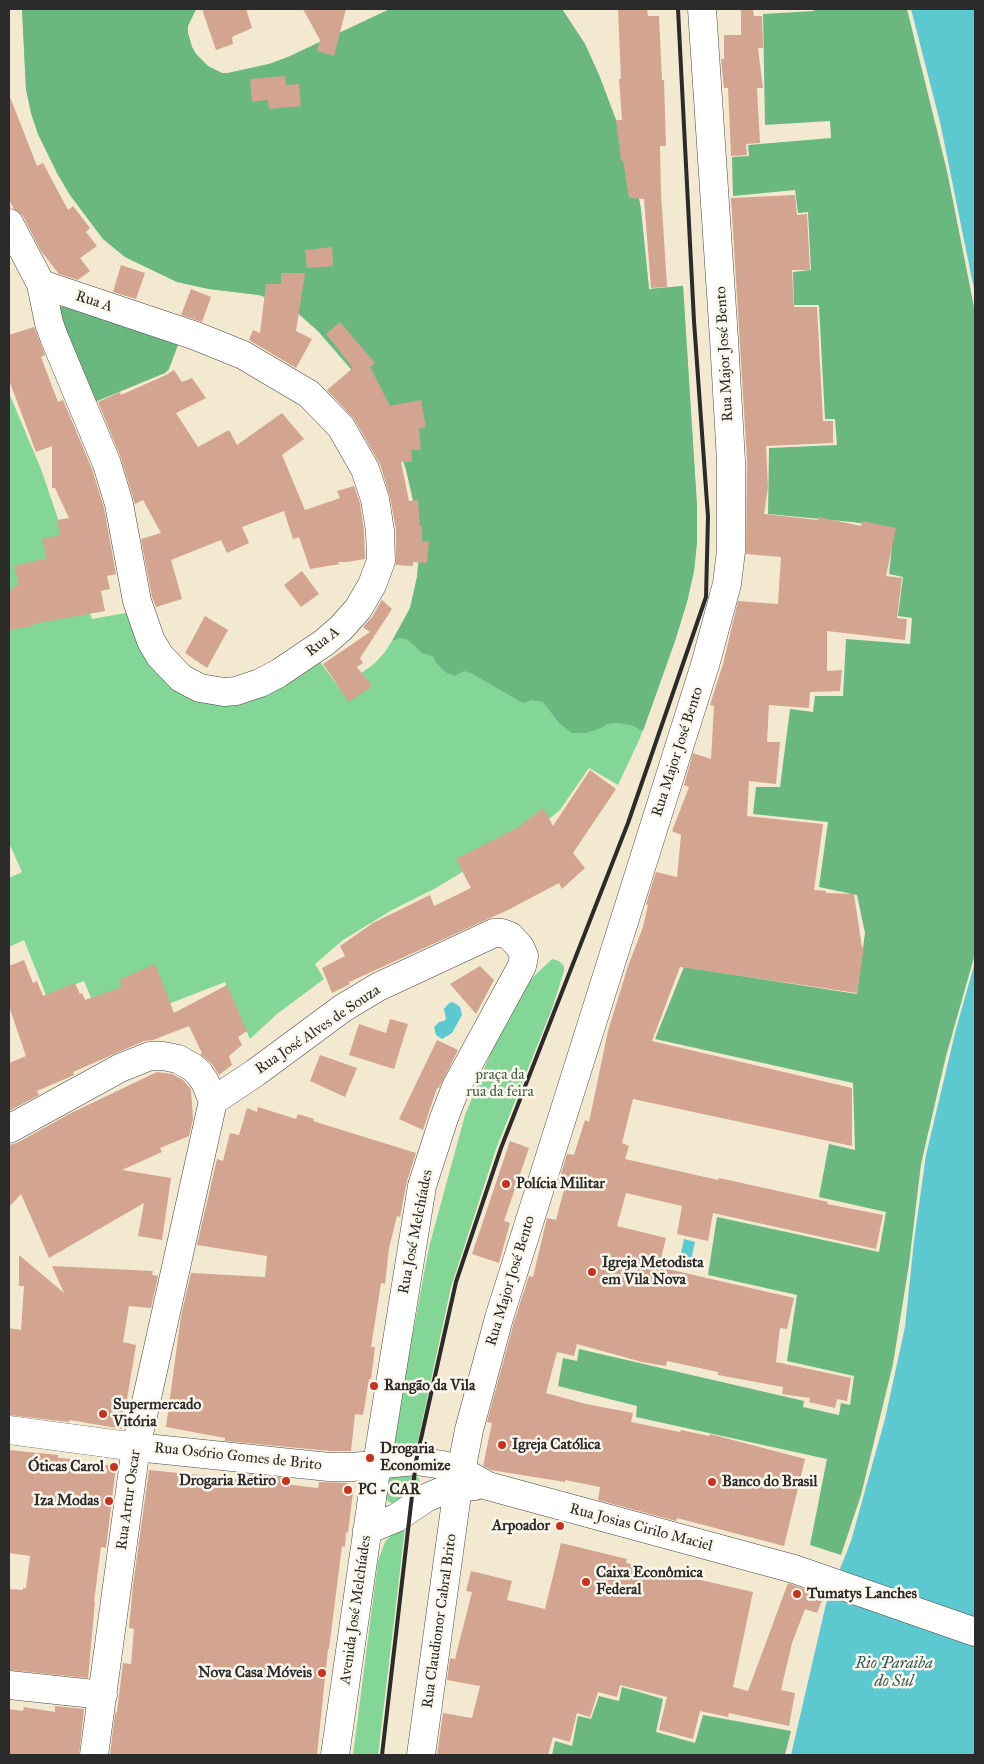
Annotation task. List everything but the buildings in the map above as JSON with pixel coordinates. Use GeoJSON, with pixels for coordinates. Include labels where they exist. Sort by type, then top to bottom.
{"type":"FeatureCollection","features":[{"type":"Feature","properties":{"kind":"street","name":"Rua Major José Bento"},"geometry":{"type":"LineString","coordinates":[[460,1479],[469,1430],[499,1318],[705,665],[727,584],[730,551],[731,461],[702,9]]}},
{"type":"Feature","properties":{"kind":"street","name":"Rua A"},"geometry":{"type":"LineString","coordinates":[[9,223],[41,284],[49,323],[114,484],[137,601],[151,641],[160,656],[176,673],[192,684],[210,690],[236,691],[260,683],[279,673],[325,642],[358,609],[372,585],[381,561],[380,531],[375,499],[365,469],[342,427],[309,394],[242,356],[196,336],[41,284]]}},
{"type":"Feature","properties":{"kind":"street","name":"Rua José Melchíades"},"geometry":{"type":"LineString","coordinates":[[377,1464],[422,1186],[456,1087],[523,962],[524,956],[520,946],[510,936],[494,934],[481,939]]}},
{"type":"Feature","properties":{"kind":"street","name":"Rua José Alves de Souza"},"geometry":{"type":"LineString","coordinates":[[213,1101],[343,1008],[378,987],[481,939]]}},
{"type":"Feature","properties":{"kind":"street"},"geometry":{"type":"LineString","coordinates":[[9,1129],[120,1068],[150,1056],[178,1059],[192,1066],[205,1082],[213,1101]]}},
{"type":"Feature","properties":{"kind":"street","name":"Rua Artur Oscar"},"geometry":{"type":"LineString","coordinates":[[94,1755],[136,1447],[213,1101]]}},
{"type":"Feature","properties":{"kind":"street","name":"Rua Osório Gomes de Brito"},"geometry":{"type":"LineString","coordinates":[[9,1430],[136,1447],[329,1467],[377,1464]]}},
{"type":"Feature","properties":{"kind":"street","name":"Rua Josias Cirilo Maciel"},"geometry":{"type":"LineString","coordinates":[[377,1464],[416,1461],[443,1465],[460,1479],[794,1569],[975,1632]]}},
{"type":"Feature","properties":{"kind":"street","name":"Avenida José Melchíades"},"geometry":{"type":"LineString","coordinates":[[335,1755],[377,1464]]}},
{"type":"Feature","properties":{"kind":"street","name":"Rua Josias Cirilo Maciel"},"geometry":{"type":"LineString","coordinates":[[367,1530],[396,1518],[460,1479]]}},
{"type":"Feature","properties":{"kind":"street","name":"Rua Claudionor Cabral Brito"},"geometry":{"type":"LineString","coordinates":[[421,1755],[460,1479]]}},
{"type":"Feature","properties":{"kind":"street"},"geometry":{"type":"LineString","coordinates":[[9,1685],[103,1695]]}},
{"type":"Feature","properties":{"kind":"green space"},"geometry":{"type":"Polygon","coordinates":[[[22,9],[196,9],[188,26],[192,47],[208,66],[222,73],[228,73],[269,64],[288,57],[390,9],[562,9],[585,44],[599,75],[635,176],[641,210],[649,289],[683,286],[697,506],[697,542],[694,571],[675,641],[640,738],[618,785],[589,768],[560,810],[543,824],[434,889],[392,910],[343,940],[315,964],[324,979],[277,1014],[250,1039],[225,982],[104,1029],[84,981],[46,995],[24,940],[9,947],[9,878],[22,872],[9,843],[9,393],[41,469],[92,619],[131,612],[185,690],[318,659],[340,689],[375,663],[385,652],[403,623],[410,608],[414,592],[420,533],[412,491],[399,448],[357,376],[308,320],[285,304],[259,295],[209,289],[177,282],[125,257],[103,239],[70,195],[38,134],[26,89],[22,9]]]}},
{"type":"Feature","properties":{"kind":"green space"},"geometry":{"type":"Polygon","coordinates":[[[22,9],[196,9],[188,26],[192,47],[208,66],[222,73],[228,73],[269,64],[288,57],[390,9],[562,9],[585,44],[599,75],[635,176],[641,210],[649,289],[683,286],[697,506],[697,542],[694,571],[687,602],[643,731],[631,725],[617,723],[607,724],[586,733],[572,733],[560,724],[543,702],[532,700],[523,703],[471,673],[464,671],[455,676],[447,673],[436,663],[434,657],[422,653],[408,640],[400,638],[392,641],[410,608],[417,577],[420,533],[406,469],[399,448],[357,376],[319,332],[285,304],[259,295],[209,289],[177,282],[125,257],[103,239],[70,195],[38,134],[26,89],[22,9]]]}},
{"type":"Feature","properties":{"kind":"green space"},"geometry":{"type":"Polygon","coordinates":[[[814,9],[907,9],[947,171],[975,312],[975,954],[946,1056],[921,1164],[909,1264],[893,1364],[861,1495],[841,1555],[810,1545],[827,1459],[636,1417],[637,1406],[558,1386],[563,1358],[577,1361],[579,1349],[804,1401],[803,1407],[839,1415],[841,1403],[850,1405],[854,1376],[787,1361],[797,1295],[708,1275],[717,1217],[879,1252],[886,1212],[819,1197],[829,1144],[855,1150],[853,1083],[655,1039],[684,967],[857,994],[865,933],[857,895],[819,887],[828,822],[753,814],[756,787],[780,787],[790,709],[813,712],[815,696],[843,696],[846,639],[910,644],[912,618],[898,616],[903,577],[889,574],[894,528],[768,514],[769,448],[837,445],[835,419],[825,419],[819,305],[794,305],[793,272],[811,270],[808,212],[798,213],[795,190],[733,196],[732,157],[749,156],[748,145],[831,138],[830,121],[765,125],[763,14],[814,11],[814,9]]]}},
{"type":"Feature","properties":{"kind":"green space"},"geometry":{"type":"Polygon","coordinates":[[[65,306],[178,345],[169,369],[165,373],[90,404],[55,308],[65,306]]]}},
{"type":"Feature","properties":{"kind":"green space","name":"praça da rua da feira"},"geometry":{"type":"Polygon","coordinates":[[[552,959],[559,961],[564,966],[564,971],[553,1006],[496,1149],[451,1287],[417,1445],[414,1448],[395,1450],[392,1446],[429,1247],[465,1115],[497,1038],[529,981],[552,959]]]}},
{"type":"Feature","properties":{"kind":"green space"},"geometry":{"type":"Polygon","coordinates":[[[398,1469],[413,1472],[419,1479],[421,1488],[393,1504],[388,1501],[384,1494],[385,1479],[398,1469]]]}},
{"type":"Feature","properties":{"kind":"green space"},"geometry":{"type":"Polygon","coordinates":[[[406,1520],[378,1755],[353,1755],[378,1561],[385,1542],[406,1520]]]}},
{"type":"Feature","properties":{"kind":"green space"},"geometry":{"type":"Polygon","coordinates":[[[622,1687],[663,1699],[656,1732],[695,1743],[703,1715],[791,1731],[785,1755],[552,1755],[555,1741],[572,1746],[578,1716],[591,1719],[599,1696],[619,1701],[622,1687]]]}},
{"type":"Feature","properties":{"kind":"water"},"geometry":{"type":"Polygon","coordinates":[[[911,9],[975,9],[975,294],[940,122],[911,9]]]}},
{"type":"Feature","properties":{"kind":"water","name":"Rio Paraiba do Sul"},"geometry":{"type":"Polygon","coordinates":[[[975,962],[975,1755],[791,1755],[826,1604],[851,1541],[885,1419],[905,1327],[926,1155],[956,1029],[975,962]]]}},
{"type":"Feature","properties":{"kind":"water"},"geometry":{"type":"Polygon","coordinates":[[[453,1002],[460,1007],[462,1015],[452,1033],[442,1039],[436,1035],[434,1027],[446,1019],[444,1009],[449,1003],[453,1002]]]}},
{"type":"Feature","properties":{"kind":"water"},"geometry":{"type":"Polygon","coordinates":[[[684,1239],[695,1242],[690,1265],[679,1263],[684,1239]]]}},
{"type":"Feature","properties":{"kind":"railway"},"geometry":{"type":"LineString","coordinates":[[382,1755],[416,1461],[456,1282],[501,1148],[628,823],[706,597],[708,517],[694,321],[678,9]]}},
{"type":"Feature","properties":{"kind":"place","name":"Polícia Militar"},"geometry":{"type":"Point","coordinates":[506,1184]}},
{"type":"Feature","properties":{"kind":"place","name":"Igreja Metodista em Vila Nova"},"geometry":{"type":"Point","coordinates":[592,1272]}},
{"type":"Feature","properties":{"kind":"place","name":"Rangão da Vila"},"geometry":{"type":"Point","coordinates":[374,1386]}},
{"type":"Feature","properties":{"kind":"place","name":"Supermercado Vitória"},"geometry":{"type":"Point","coordinates":[103,1414]}},
{"type":"Feature","properties":{"kind":"place","name":"Igreja Católica"},"geometry":{"type":"Point","coordinates":[502,1445]}},
{"type":"Feature","properties":{"kind":"place","name":"Drogaria Economize"},"geometry":{"type":"Point","coordinates":[370,1458]}},
{"type":"Feature","properties":{"kind":"place","name":"Óticas Carol"},"geometry":{"type":"Point","coordinates":[114,1467]}},
{"type":"Feature","properties":{"kind":"place","name":"Drogaria Retiro"},"geometry":{"type":"Point","coordinates":[286,1481]}},
{"type":"Feature","properties":{"kind":"place","name":"Banco do Brasil"},"geometry":{"type":"Point","coordinates":[712,1482]}},
{"type":"Feature","properties":{"kind":"place","name":"PC - CAR"},"geometry":{"type":"Point","coordinates":[348,1490]}},
{"type":"Feature","properties":{"kind":"place","name":"Iza Modas"},"geometry":{"type":"Point","coordinates":[109,1501]}},
{"type":"Feature","properties":{"kind":"place","name":"Arpoador"},"geometry":{"type":"Point","coordinates":[560,1526]}},
{"type":"Feature","properties":{"kind":"place","name":"Caixa Econômica Federal"},"geometry":{"type":"Point","coordinates":[586,1582]}},
{"type":"Feature","properties":{"kind":"place","name":"Tumatys Lanches"},"geometry":{"type":"Point","coordinates":[797,1594]}},
{"type":"Feature","properties":{"kind":"place","name":"Nova Casa Móveis"},"geometry":{"type":"Point","coordinates":[322,1673]}}]}
